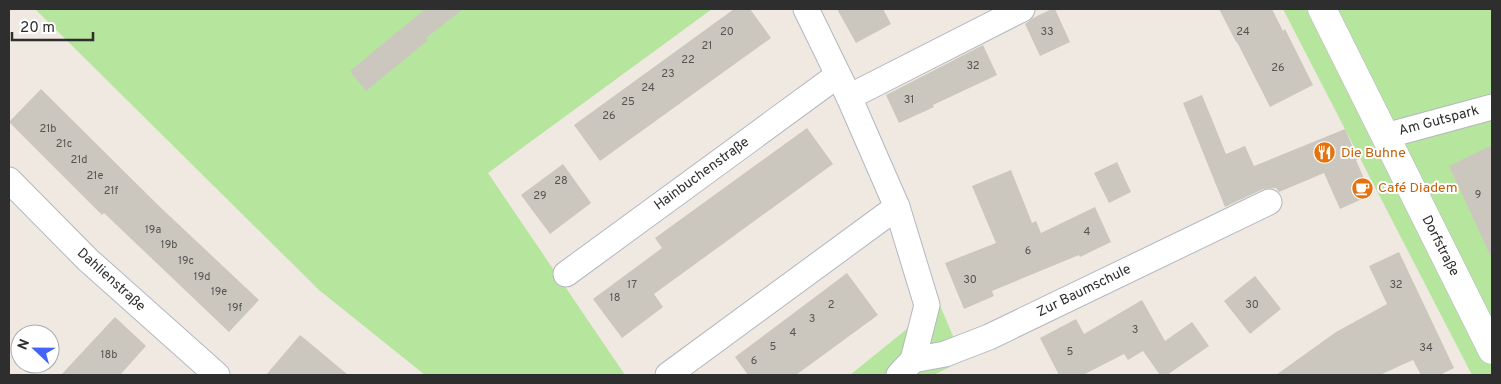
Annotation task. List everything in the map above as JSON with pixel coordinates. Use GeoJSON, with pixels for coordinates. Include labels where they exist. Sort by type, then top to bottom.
{"type":"FeatureCollection","features":[{"type":"Feature","properties":{"kind":"main road","name":"Dorfstraße"},"geometry":{"type":"LineString","coordinates":[[1322,9],[1492,350]]}},
{"type":"Feature","properties":{"kind":"street"},"geometry":{"type":"LineString","coordinates":[[806,9],[844,86],[897,207],[927,305],[919,340],[906,368]]}},
{"type":"Feature","properties":{"kind":"street","name":"Hainbuchenstraße"},"geometry":{"type":"LineString","coordinates":[[566,274],[844,86],[1022,9]]}},
{"type":"Feature","properties":{"kind":"street","name":"Am Gutspark"},"geometry":{"type":"LineString","coordinates":[[1385,136],[1492,107]]}},
{"type":"Feature","properties":{"kind":"street","name":"Dahlienstraße"},"geometry":{"type":"LineString","coordinates":[[9,180],[88,260],[217,375]]}},
{"type":"Feature","properties":{"kind":"street","name":"Zur Baumschule"},"geometry":{"type":"LineString","coordinates":[[906,368],[989,337],[1269,202]]}},
{"type":"Feature","properties":{"kind":"street"},"geometry":{"type":"LineString","coordinates":[[668,375],[897,207]]}},
{"type":"Feature","properties":{"kind":"green space"},"geometry":{"type":"Polygon","coordinates":[[[35,9],[712,9],[488,173],[625,375],[425,375],[319,290],[35,9]]]}},
{"type":"Feature","properties":{"kind":"green space"},"geometry":{"type":"Polygon","coordinates":[[[1283,9],[1492,9],[1492,375],[1472,375],[1283,9]]]}},
{"type":"Feature","properties":{"kind":"green space"},"geometry":{"type":"Polygon","coordinates":[[[939,303],[963,360],[934,375],[850,375],[939,303]]]}},
{"type":"Feature","properties":{"kind":"building"},"geometry":{"type":"Polygon","coordinates":[[[425,9],[463,9],[426,38],[428,40],[366,91],[350,71],[425,9]]]}},
{"type":"Feature","properties":{"kind":"building"},"geometry":{"type":"Polygon","coordinates":[[[734,9],[750,9],[771,38],[600,161],[574,125],[734,9]]]}},
{"type":"Feature","properties":{"kind":"building"},"geometry":{"type":"Polygon","coordinates":[[[837,9],[883,9],[891,24],[856,43],[837,9]]]}},
{"type":"Feature","properties":{"kind":"building"},"geometry":{"type":"Polygon","coordinates":[[[1055,9],[1070,42],[1040,56],[1025,24],[1055,9]]]}},
{"type":"Feature","properties":{"kind":"building"},"geometry":{"type":"Polygon","coordinates":[[[1219,9],[1272,9],[1283,31],[1285,29],[1313,85],[1270,107],[1219,9]]]}},
{"type":"Feature","properties":{"kind":"building"},"geometry":{"type":"Polygon","coordinates":[[[983,45],[997,75],[899,123],[886,95],[983,45]]]}},
{"type":"Feature","properties":{"kind":"building"},"geometry":{"type":"Polygon","coordinates":[[[41,89],[159,206],[259,300],[229,332],[104,213],[102,215],[9,122],[41,89]]]}},
{"type":"Feature","properties":{"kind":"building"},"geometry":{"type":"Polygon","coordinates":[[[1202,95],[1226,154],[1245,146],[1254,166],[1345,129],[1371,195],[1340,209],[1324,173],[1279,192],[1276,188],[1263,189],[1225,207],[1183,103],[1202,95]]]}},
{"type":"Feature","properties":{"kind":"building"},"geometry":{"type":"Polygon","coordinates":[[[807,128],[833,164],[654,294],[663,307],[622,338],[593,299],[662,248],[655,238],[807,128]]]}},
{"type":"Feature","properties":{"kind":"building"},"geometry":{"type":"Polygon","coordinates":[[[1492,145],[1492,259],[1449,166],[1492,145]]]}},
{"type":"Feature","properties":{"kind":"building"},"geometry":{"type":"Polygon","coordinates":[[[1117,162],[1131,192],[1109,203],[1094,173],[1117,162]]]}},
{"type":"Feature","properties":{"kind":"building"},"geometry":{"type":"Polygon","coordinates":[[[563,164],[591,203],[550,234],[521,195],[563,164]]]}},
{"type":"Feature","properties":{"kind":"building"},"geometry":{"type":"Polygon","coordinates":[[[1011,170],[1032,223],[1036,221],[1041,233],[1095,207],[1111,242],[1080,257],[1079,255],[992,291],[994,296],[964,309],[945,263],[996,243],[972,186],[1011,170]]]}},
{"type":"Feature","properties":{"kind":"building"},"geometry":{"type":"Polygon","coordinates":[[[1399,252],[1454,368],[1440,375],[1421,375],[1413,360],[1380,375],[1276,375],[1336,332],[1387,304],[1369,266],[1399,252]]]}},
{"type":"Feature","properties":{"kind":"building"},"geometry":{"type":"Polygon","coordinates":[[[847,273],[878,315],[796,375],[748,375],[735,357],[847,273]]]}},
{"type":"Feature","properties":{"kind":"building"},"geometry":{"type":"Polygon","coordinates":[[[1255,276],[1281,309],[1250,334],[1224,301],[1255,276]]]}},
{"type":"Feature","properties":{"kind":"building"},"geometry":{"type":"Polygon","coordinates":[[[1142,300],[1165,341],[1192,322],[1209,346],[1167,375],[1160,375],[1143,351],[1128,360],[1124,354],[1083,375],[1059,375],[1040,338],[1076,319],[1084,334],[1142,300]]]}},
{"type":"Feature","properties":{"kind":"building"},"geometry":{"type":"Polygon","coordinates":[[[115,317],[146,346],[120,375],[61,375],[115,317]]]}},
{"type":"Feature","properties":{"kind":"building"},"geometry":{"type":"Polygon","coordinates":[[[300,335],[317,349],[348,375],[266,375],[300,335]]]}},
{"type":"Feature","properties":{"kind":"place","name":"Die Buhne"},"geometry":{"type":"Point","coordinates":[1325,153]}},
{"type":"Feature","properties":{"kind":"place","name":"Café Diadem"},"geometry":{"type":"Point","coordinates":[1362,188]}}]}
